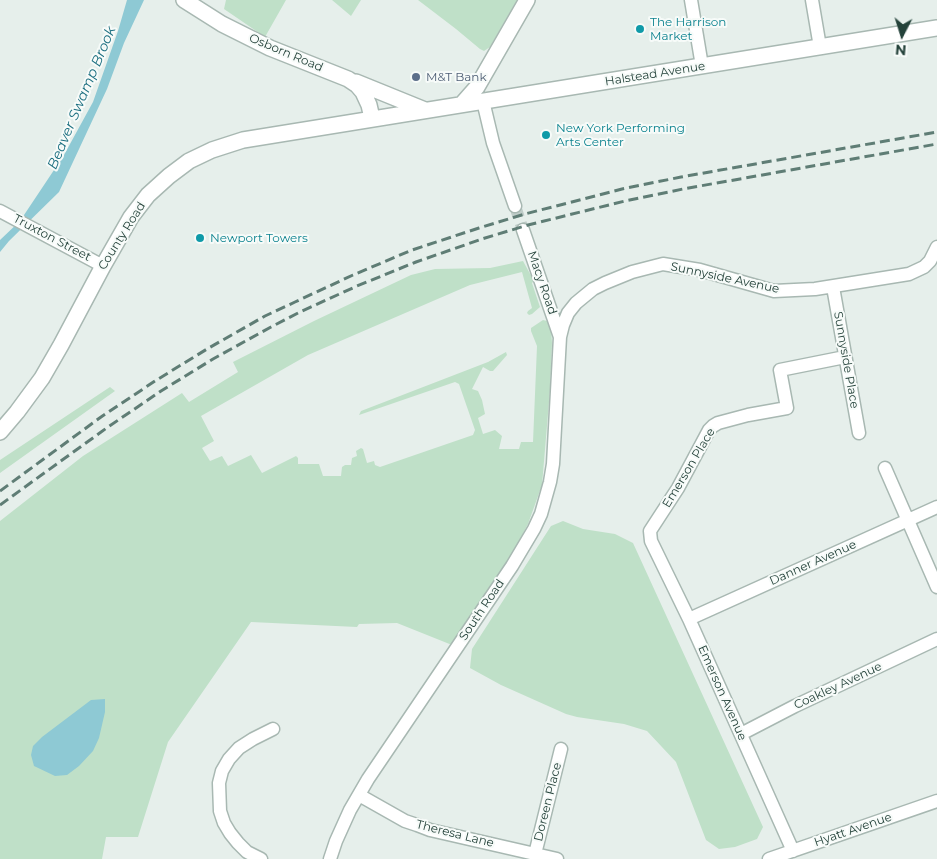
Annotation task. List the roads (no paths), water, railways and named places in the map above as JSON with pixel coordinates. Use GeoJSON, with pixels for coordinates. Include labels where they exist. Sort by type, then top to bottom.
{"type":"FeatureCollection","features":[{"type":"Feature","properties":{"kind":"street","name":"Osborn Road"},"geometry":{"type":"LineString","coordinates":[[184,0],[222,24],[262,44],[348,79],[363,92],[372,118]]}},
{"type":"Feature","properties":{"kind":"street"},"geometry":{"type":"LineString","coordinates":[[462,104],[477,87],[527,0]]}},
{"type":"Feature","properties":{"kind":"street"},"geometry":{"type":"LineString","coordinates":[[691,0],[702,66]]}},
{"type":"Feature","properties":{"kind":"street"},"geometry":{"type":"LineString","coordinates":[[812,0],[820,46]]}},
{"type":"Feature","properties":{"kind":"street","name":"Halstead Avenue"},"geometry":{"type":"LineString","coordinates":[[372,118],[937,28]]}},
{"type":"Feature","properties":{"kind":"street"},"geometry":{"type":"LineString","coordinates":[[348,79],[427,110]]}},
{"type":"Feature","properties":{"kind":"street"},"geometry":{"type":"LineString","coordinates":[[484,101],[493,143],[515,206]]}},
{"type":"Feature","properties":{"kind":"street","name":"County Road"},"geometry":{"type":"LineString","coordinates":[[0,432],[42,378],[132,218],[148,195],[170,176],[189,161],[212,150],[243,140],[372,118]]}},
{"type":"Feature","properties":{"kind":"street","name":"Truxton Street"},"geometry":{"type":"LineString","coordinates":[[1,212],[104,266]]}},
{"type":"Feature","properties":{"kind":"street","name":"Macy Road"},"geometry":{"type":"LineString","coordinates":[[523,230],[560,337]]}},
{"type":"Feature","properties":{"kind":"street","name":"Sunnyside Avenue"},"geometry":{"type":"LineString","coordinates":[[560,337],[568,313],[584,296],[618,277],[663,264],[700,270],[774,291],[815,289],[909,274],[924,267],[930,261],[937,247]]}},
{"type":"Feature","properties":{"kind":"street","name":"Sunnyside Place"},"geometry":{"type":"LineString","coordinates":[[833,287],[859,433]]}},
{"type":"Feature","properties":{"kind":"street","name":"South Road"},"geometry":{"type":"LineString","coordinates":[[330,859],[358,795],[512,566],[541,514],[553,464],[560,337]]}},
{"type":"Feature","properties":{"kind":"street","name":"Emerson Place"},"geometry":{"type":"LineString","coordinates":[[650,535],[652,527],[678,488],[709,430],[713,426],[748,415],[787,408],[780,370],[846,357]]}},
{"type":"Feature","properties":{"kind":"street"},"geometry":{"type":"LineString","coordinates":[[885,468],[937,587]]}},
{"type":"Feature","properties":{"kind":"street","name":"Danner Avenue"},"geometry":{"type":"LineString","coordinates":[[689,619],[937,507]]}},
{"type":"Feature","properties":{"kind":"street","name":"Emerson Avenue"},"geometry":{"type":"LineString","coordinates":[[650,535],[793,851]]}},
{"type":"Feature","properties":{"kind":"street","name":"Coakley Avenue"},"geometry":{"type":"LineString","coordinates":[[740,734],[937,639]]}},
{"type":"Feature","properties":{"kind":"street"},"geometry":{"type":"LineString","coordinates":[[261,859],[247,852],[230,834],[220,811],[219,783],[222,771],[229,759],[239,748],[273,729]]}},
{"type":"Feature","properties":{"kind":"street","name":"Doreen Place"},"geometry":{"type":"LineString","coordinates":[[536,854],[561,749]]}},
{"type":"Feature","properties":{"kind":"street","name":"Theresa Lane"},"geometry":{"type":"LineString","coordinates":[[358,795],[405,820],[430,830],[557,859]]}},
{"type":"Feature","properties":{"kind":"street","name":"Hyatt Avenue"},"geometry":{"type":"LineString","coordinates":[[769,859],[937,801]]}},
{"type":"Feature","properties":{"kind":"water"},"geometry":{"type":"Polygon","coordinates":[[[127,0],[144,0],[124,43],[107,89],[59,192],[0,252],[0,240],[20,221],[64,155],[93,102],[127,0]]]}},
{"type":"Feature","properties":{"kind":"water"},"geometry":{"type":"Polygon","coordinates":[[[105,699],[105,712],[99,738],[93,751],[79,766],[67,775],[55,776],[34,766],[31,755],[33,746],[42,737],[91,700],[105,699]]]}},
{"type":"Feature","properties":{"kind":"tunnel"},"geometry":{"type":"LineString","coordinates":[[515,206],[523,230]]}},
{"type":"Feature","properties":{"kind":"railway"},"geometry":{"type":"LineString","coordinates":[[0,491],[101,417],[207,349],[265,316],[412,250],[525,214],[622,189],[937,132]]}},
{"type":"Feature","properties":{"kind":"railway"},"geometry":{"type":"LineString","coordinates":[[0,505],[108,427],[213,359],[300,312],[416,262],[528,225],[625,201],[937,144]]}},
{"type":"Feature","properties":{"kind":"place","name":"The Harrison Market"},"geometry":{"type":"Point","coordinates":[640,29]}},
{"type":"Feature","properties":{"kind":"place","name":"M&T Bank"},"geometry":{"type":"Point","coordinates":[416,77]}},
{"type":"Feature","properties":{"kind":"place","name":"New York Performing Arts Center"},"geometry":{"type":"Point","coordinates":[546,135]}},
{"type":"Feature","properties":{"kind":"place","name":"Newport Towers"},"geometry":{"type":"Point","coordinates":[200,238]}},
{"type":"Feature","properties":{"kind":"water label","name":"Beaver Swamp Brook"},"geometry":{"type":"Point","coordinates":[82,98]}}]}
